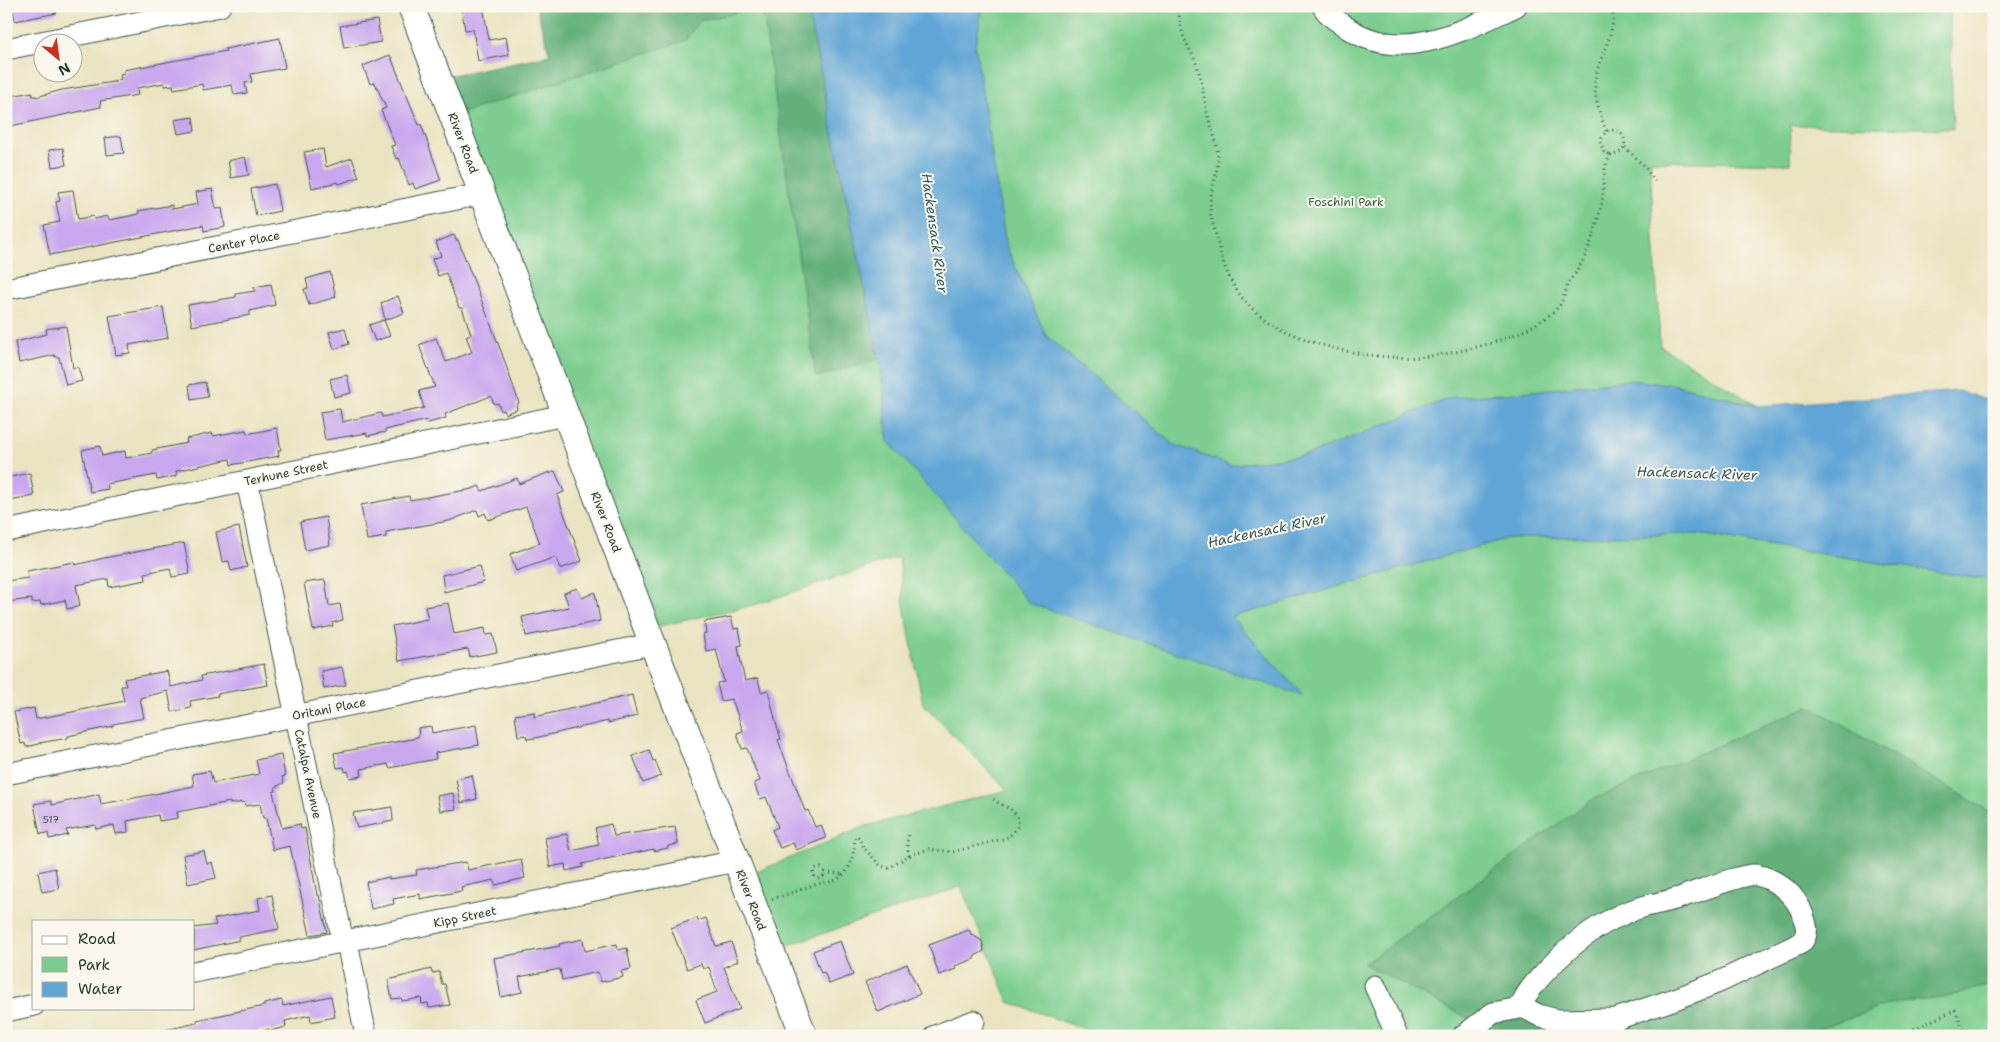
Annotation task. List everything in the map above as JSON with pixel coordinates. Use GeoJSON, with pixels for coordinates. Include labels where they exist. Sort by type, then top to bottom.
{"type":"FeatureCollection","features":[{"type":"Feature","properties":{"kind":"main road","name":"River Road"},"geometry":{"type":"LineString","coordinates":[[411,6],[652,644],[804,1036]]}},
{"type":"Feature","properties":{"kind":"street"},"geometry":{"type":"LineString","coordinates":[[6,49],[220,6]]}},
{"type":"Feature","properties":{"kind":"street"},"geometry":{"type":"LineString","coordinates":[[1323,6],[1325,10],[1341,23],[1362,37],[1389,43],[1413,45],[1477,24],[1516,6]]}},
{"type":"Feature","properties":{"kind":"street","name":"Center Place"},"geometry":{"type":"LineString","coordinates":[[6,289],[482,194]]}},
{"type":"Feature","properties":{"kind":"street","name":"Terhune Street"},"geometry":{"type":"LineString","coordinates":[[6,531],[565,415]]}},
{"type":"Feature","properties":{"kind":"street","name":"Catalpa Avenue"},"geometry":{"type":"LineString","coordinates":[[247,481],[343,942],[348,947],[366,1036]]}},
{"type":"Feature","properties":{"kind":"street","name":"Oritani Place"},"geometry":{"type":"LineString","coordinates":[[6,774],[652,644]]}},
{"type":"Feature","properties":{"kind":"street","name":"Kipp Street"},"geometry":{"type":"LineString","coordinates":[[195,972],[736,861]]}},
{"type":"Feature","properties":{"kind":"street"},"geometry":{"type":"LineString","coordinates":[[1463,1036],[1493,1013],[1520,1008],[1525,1008],[1538,1015],[1557,1020],[1616,1019],[1719,982],[1801,943],[1805,938],[1807,926],[1797,903],[1774,881],[1754,874],[1711,886],[1673,900],[1636,908],[1596,927],[1558,957],[1534,984],[1520,1008]]}},
{"type":"Feature","properties":{"kind":"street"},"geometry":{"type":"LineString","coordinates":[[1376,986],[1397,1036]]}},
{"type":"Feature","properties":{"kind":"street"},"geometry":{"type":"LineString","coordinates":[[6,1011],[32,1005]]}},
{"type":"Feature","properties":{"kind":"street"},"geometry":{"type":"LineString","coordinates":[[936,1036],[974,1021]]}},
{"type":"Feature","properties":{"kind":"path"},"geometry":{"type":"LineString","coordinates":[[1178,6],[1183,34],[1198,68],[1207,114],[1217,148],[1218,161],[1210,208],[1228,275],[1238,293],[1271,323],[1318,343],[1370,354],[1415,357],[1438,356],[1484,345],[1525,329],[1543,319],[1558,307],[1564,299],[1569,282],[1577,272],[1587,251],[1599,215],[1604,169],[1611,155]]}},
{"type":"Feature","properties":{"kind":"path"},"geometry":{"type":"LineString","coordinates":[[1606,131],[1596,99],[1595,82],[1599,64],[1610,36],[1612,6]]}},
{"type":"Feature","properties":{"kind":"path"},"geometry":{"type":"LineString","coordinates":[[1606,131],[1619,131],[1625,138],[1624,147],[1619,153],[1611,155],[1604,152],[1600,145],[1601,137],[1606,131]]}},
{"type":"Feature","properties":{"kind":"path"},"geometry":{"type":"LineString","coordinates":[[1624,147],[1643,165],[1655,181]]}},
{"type":"Feature","properties":{"kind":"path"},"geometry":{"type":"LineString","coordinates":[[753,906],[836,880],[850,866],[854,857],[855,836],[858,837],[864,848],[884,868],[929,849],[958,852],[1009,837],[1018,826],[1017,814],[1012,809],[992,798]]}},
{"type":"Feature","properties":{"kind":"path"},"geometry":{"type":"LineString","coordinates":[[909,856],[906,842],[910,833]]}},
{"type":"Feature","properties":{"kind":"path"},"geometry":{"type":"LineString","coordinates":[[819,884],[818,879],[814,875],[815,870],[821,868],[824,873]]}},
{"type":"Feature","properties":{"kind":"path"},"geometry":{"type":"LineString","coordinates":[[824,873],[843,874]]}},
{"type":"Feature","properties":{"kind":"path"},"geometry":{"type":"LineString","coordinates":[[818,879],[823,877],[824,873]]}},
{"type":"Feature","properties":{"kind":"path"},"geometry":{"type":"LineString","coordinates":[[1914,1036],[1912,1030],[1955,1010],[1966,1036]]}},
{"type":"Feature","properties":{"kind":"path"},"geometry":{"type":"LineString","coordinates":[[1972,1036],[1994,1026]]}},
{"type":"Feature","properties":{"kind":"green space"},"geometry":{"type":"Polygon","coordinates":[[[536,6],[807,6],[881,368],[888,441],[1301,696],[1232,617],[1508,538],[1698,534],[1994,581],[1994,814],[1809,706],[1364,963],[1503,1036],[1103,1036],[1009,1002],[961,887],[771,951],[742,878],[866,826],[1007,790],[923,704],[904,606],[899,557],[757,604],[647,629],[438,78],[550,55],[536,6]]]}},
{"type":"Feature","properties":{"kind":"green space"},"geometry":{"type":"Polygon","coordinates":[[[536,6],[807,6],[879,359],[816,377],[762,7],[699,21],[686,40],[453,116],[438,78],[550,55],[536,6]]]}},
{"type":"Feature","properties":{"kind":"green space","name":"Foschini Park"},"geometry":{"type":"Polygon","coordinates":[[[983,6],[1950,6],[1953,129],[1791,125],[1790,164],[1650,161],[1660,346],[1758,406],[1677,385],[1628,380],[1516,393],[1453,397],[1308,455],[1229,465],[1173,444],[1046,336],[1006,246],[975,46],[983,6]]]}},
{"type":"Feature","properties":{"kind":"green space"},"geometry":{"type":"Polygon","coordinates":[[[1809,706],[1994,814],[1994,984],[1942,998],[1892,1003],[1799,1036],[1503,1036],[1364,964],[1590,801],[1809,706]]]}},
{"type":"Feature","properties":{"kind":"green space"},"geometry":{"type":"Polygon","coordinates":[[[1994,984],[1994,1036],[1799,1036],[1892,1003],[1942,998],[1994,984]]]}},
{"type":"Feature","properties":{"kind":"water","name":"Hackensack River"},"geometry":{"type":"Polygon","coordinates":[[[807,6],[983,6],[975,46],[1006,246],[1046,336],[1173,444],[1229,465],[1308,455],[1453,397],[1516,393],[1628,380],[1677,385],[1758,406],[1960,391],[1994,402],[1994,581],[1698,534],[1508,538],[1232,617],[1303,696],[1029,603],[888,441],[881,368],[807,6]]]}},
{"type":"Feature","properties":{"kind":"building"},"geometry":{"type":"Polygon","coordinates":[[[12,6],[56,6],[57,13],[15,21],[12,6]]]}},
{"type":"Feature","properties":{"kind":"building"},"geometry":{"type":"Polygon","coordinates":[[[461,6],[483,6],[489,40],[506,37],[509,55],[478,61],[473,29],[465,30],[461,6]]]}},
{"type":"Feature","properties":{"kind":"building"},"geometry":{"type":"Polygon","coordinates":[[[377,20],[381,42],[344,48],[340,26],[377,20]]]}},
{"type":"Feature","properties":{"kind":"building"},"geometry":{"type":"Polygon","coordinates":[[[280,38],[285,68],[251,74],[252,82],[245,83],[247,93],[234,95],[232,85],[203,90],[202,84],[174,89],[173,85],[165,86],[164,83],[137,88],[138,95],[100,101],[101,107],[6,127],[6,97],[32,92],[33,96],[36,97],[62,90],[113,82],[121,79],[120,74],[124,73],[124,70],[226,51],[225,49],[280,38]]]}},
{"type":"Feature","properties":{"kind":"building"},"geometry":{"type":"Polygon","coordinates":[[[390,55],[419,125],[421,124],[441,180],[415,189],[413,183],[409,185],[399,158],[396,159],[391,146],[395,145],[381,110],[386,108],[375,83],[370,84],[363,66],[390,55]]]}},
{"type":"Feature","properties":{"kind":"building"},"geometry":{"type":"Polygon","coordinates":[[[193,117],[195,131],[178,134],[175,120],[193,117]]]}},
{"type":"Feature","properties":{"kind":"building"},"geometry":{"type":"Polygon","coordinates":[[[121,136],[124,153],[107,155],[105,138],[121,136]]]}},
{"type":"Feature","properties":{"kind":"building"},"geometry":{"type":"Polygon","coordinates":[[[63,148],[66,165],[52,167],[49,150],[63,148]]]}},
{"type":"Feature","properties":{"kind":"building"},"geometry":{"type":"Polygon","coordinates":[[[323,149],[326,167],[352,158],[359,177],[339,184],[338,182],[312,188],[304,152],[323,149]]]}},
{"type":"Feature","properties":{"kind":"building"},"geometry":{"type":"Polygon","coordinates":[[[245,157],[249,175],[231,178],[228,161],[245,157]]]}},
{"type":"Feature","properties":{"kind":"building"},"geometry":{"type":"Polygon","coordinates":[[[275,184],[280,211],[256,216],[251,189],[275,184]]]}},
{"type":"Feature","properties":{"kind":"building"},"geometry":{"type":"Polygon","coordinates":[[[212,189],[216,209],[222,208],[225,227],[204,231],[203,225],[50,255],[44,225],[60,222],[56,202],[60,201],[58,192],[73,190],[78,219],[93,216],[94,219],[107,216],[110,220],[139,214],[138,211],[172,205],[172,209],[198,204],[196,192],[212,189]]]}},
{"type":"Feature","properties":{"kind":"building"},"geometry":{"type":"Polygon","coordinates":[[[454,235],[456,240],[458,240],[501,351],[519,403],[516,405],[517,409],[505,414],[504,410],[501,411],[498,403],[494,404],[491,396],[445,414],[446,418],[428,423],[427,420],[367,436],[367,433],[325,440],[320,412],[340,409],[342,422],[381,413],[382,417],[424,408],[419,391],[435,387],[419,345],[436,338],[446,362],[472,352],[466,336],[471,334],[462,308],[459,308],[446,273],[438,276],[432,259],[441,256],[436,242],[454,235]]]}},
{"type":"Feature","properties":{"kind":"building"},"geometry":{"type":"Polygon","coordinates":[[[330,272],[336,297],[309,305],[304,289],[308,288],[306,279],[330,272]]]}},
{"type":"Feature","properties":{"kind":"building"},"geometry":{"type":"Polygon","coordinates":[[[271,284],[275,305],[250,311],[250,315],[192,326],[188,305],[236,297],[236,294],[255,291],[254,287],[271,284]]]}},
{"type":"Feature","properties":{"kind":"building"},"geometry":{"type":"Polygon","coordinates":[[[398,296],[404,313],[385,320],[381,303],[398,296]]]}},
{"type":"Feature","properties":{"kind":"building"},"geometry":{"type":"Polygon","coordinates":[[[163,307],[168,338],[129,345],[130,353],[116,355],[109,316],[163,307]]]}},
{"type":"Feature","properties":{"kind":"building"},"geometry":{"type":"Polygon","coordinates":[[[384,320],[390,336],[375,341],[369,325],[384,320]]]}},
{"type":"Feature","properties":{"kind":"building"},"geometry":{"type":"Polygon","coordinates":[[[66,326],[73,368],[78,367],[82,381],[66,385],[59,357],[55,357],[55,355],[19,363],[15,342],[47,334],[46,329],[66,326]]]}},
{"type":"Feature","properties":{"kind":"building"},"geometry":{"type":"Polygon","coordinates":[[[345,328],[349,344],[334,349],[329,332],[345,328]]]}},
{"type":"Feature","properties":{"kind":"building"},"geometry":{"type":"Polygon","coordinates":[[[347,375],[351,393],[334,397],[330,379],[347,375]]]}},
{"type":"Feature","properties":{"kind":"building"},"geometry":{"type":"Polygon","coordinates":[[[205,382],[208,397],[191,400],[189,385],[205,382]]]}},
{"type":"Feature","properties":{"kind":"building"},"geometry":{"type":"Polygon","coordinates":[[[277,428],[281,450],[278,450],[279,456],[231,465],[230,459],[176,471],[177,476],[157,480],[156,475],[107,484],[108,489],[90,492],[82,450],[100,446],[102,456],[125,451],[126,458],[152,453],[152,450],[187,443],[186,439],[212,433],[213,436],[246,430],[247,434],[277,428]]]}},
{"type":"Feature","properties":{"kind":"building"},"geometry":{"type":"Polygon","coordinates":[[[555,471],[564,492],[557,495],[582,561],[560,569],[556,557],[516,571],[510,554],[540,543],[526,507],[488,520],[485,513],[479,516],[477,510],[449,521],[386,532],[386,537],[367,540],[361,505],[409,496],[410,500],[472,489],[479,486],[482,491],[517,478],[519,484],[555,471]]]}},
{"type":"Feature","properties":{"kind":"building"},"geometry":{"type":"Polygon","coordinates":[[[30,473],[34,496],[6,502],[6,478],[30,473]]]}},
{"type":"Feature","properties":{"kind":"building"},"geometry":{"type":"Polygon","coordinates":[[[326,517],[330,545],[305,550],[300,522],[326,517]]]}},
{"type":"Feature","properties":{"kind":"building"},"geometry":{"type":"Polygon","coordinates":[[[239,527],[247,567],[231,571],[229,561],[222,562],[216,532],[239,527]]]}},
{"type":"Feature","properties":{"kind":"building"},"geometry":{"type":"Polygon","coordinates":[[[184,543],[190,574],[172,577],[170,568],[145,573],[146,580],[109,587],[108,579],[76,585],[80,606],[67,609],[65,600],[41,605],[40,602],[32,603],[32,599],[6,602],[6,581],[28,578],[27,571],[74,562],[75,565],[184,543]]]}},
{"type":"Feature","properties":{"kind":"building"},"geometry":{"type":"Polygon","coordinates":[[[480,566],[484,582],[444,592],[442,575],[480,566]]]}},
{"type":"Feature","properties":{"kind":"building"},"geometry":{"type":"Polygon","coordinates":[[[325,580],[329,606],[340,604],[343,620],[332,623],[333,626],[313,630],[304,583],[325,580]]]}},
{"type":"Feature","properties":{"kind":"building"},"geometry":{"type":"Polygon","coordinates":[[[577,588],[582,598],[595,592],[600,621],[526,636],[522,617],[569,607],[564,593],[577,588]]]}},
{"type":"Feature","properties":{"kind":"building"},"geometry":{"type":"Polygon","coordinates":[[[448,603],[454,634],[485,628],[486,635],[493,634],[497,652],[470,657],[468,649],[399,661],[392,626],[428,619],[425,607],[448,603]]]}},
{"type":"Feature","properties":{"kind":"building"},"geometry":{"type":"Polygon","coordinates":[[[731,617],[734,629],[739,628],[742,645],[738,646],[745,681],[758,678],[761,692],[768,690],[781,739],[778,740],[805,811],[808,810],[815,827],[821,825],[826,838],[796,850],[793,843],[780,848],[772,830],[778,827],[766,797],[760,799],[754,783],[760,781],[747,748],[742,749],[737,733],[743,731],[732,699],[721,701],[717,683],[724,682],[716,649],[706,651],[703,634],[706,633],[704,622],[731,617]]]}},
{"type":"Feature","properties":{"kind":"building"},"geometry":{"type":"Polygon","coordinates":[[[264,664],[268,685],[190,701],[191,708],[172,712],[168,691],[140,698],[144,718],[113,724],[113,726],[68,736],[68,738],[26,747],[25,743],[21,744],[14,712],[34,708],[36,719],[124,701],[121,686],[126,686],[124,679],[167,671],[171,687],[202,680],[201,676],[264,664]]]}},
{"type":"Feature","properties":{"kind":"building"},"geometry":{"type":"Polygon","coordinates":[[[342,667],[346,685],[324,689],[321,671],[342,667]]]}},
{"type":"Feature","properties":{"kind":"building"},"geometry":{"type":"Polygon","coordinates":[[[632,695],[637,716],[535,738],[527,739],[526,735],[518,736],[515,715],[534,712],[534,717],[632,695]]]}},
{"type":"Feature","properties":{"kind":"building"},"geometry":{"type":"Polygon","coordinates":[[[476,725],[479,745],[435,753],[436,759],[389,768],[388,764],[361,769],[362,776],[350,778],[348,771],[345,772],[344,767],[337,768],[334,753],[412,739],[419,736],[418,728],[431,726],[432,733],[476,725]]]}},
{"type":"Feature","properties":{"kind":"building"},"geometry":{"type":"Polygon","coordinates":[[[649,750],[661,776],[643,783],[633,756],[649,750]]]}},
{"type":"Feature","properties":{"kind":"building"},"geometry":{"type":"Polygon","coordinates":[[[281,755],[285,776],[282,777],[284,783],[275,787],[276,791],[273,792],[282,828],[300,824],[301,829],[305,828],[317,895],[319,895],[327,932],[310,935],[290,846],[273,850],[266,818],[263,818],[260,804],[245,806],[244,802],[230,804],[230,802],[177,812],[178,818],[159,821],[158,815],[127,821],[128,832],[116,834],[114,825],[96,829],[95,825],[66,830],[68,835],[49,839],[48,833],[40,834],[34,804],[51,801],[52,805],[99,794],[101,804],[145,796],[194,786],[192,774],[210,771],[213,783],[259,774],[256,760],[281,755]]]}},
{"type":"Feature","properties":{"kind":"building"},"geometry":{"type":"Polygon","coordinates":[[[472,775],[477,799],[461,803],[456,779],[472,775]]]}},
{"type":"Feature","properties":{"kind":"building"},"geometry":{"type":"Polygon","coordinates":[[[453,793],[456,809],[440,811],[437,796],[453,793]]]}},
{"type":"Feature","properties":{"kind":"building"},"geometry":{"type":"Polygon","coordinates":[[[392,807],[393,821],[357,828],[353,813],[392,807]]]}},
{"type":"Feature","properties":{"kind":"building"},"geometry":{"type":"Polygon","coordinates":[[[611,824],[614,836],[675,827],[678,844],[654,851],[654,849],[582,864],[583,867],[566,871],[565,864],[550,867],[545,838],[567,834],[571,851],[599,845],[595,828],[611,824]]]}},
{"type":"Feature","properties":{"kind":"building"},"geometry":{"type":"Polygon","coordinates":[[[204,851],[207,864],[212,862],[216,878],[188,884],[183,855],[204,851]]]}},
{"type":"Feature","properties":{"kind":"building"},"geometry":{"type":"Polygon","coordinates":[[[521,859],[525,878],[495,885],[494,880],[461,887],[462,891],[420,899],[420,894],[393,899],[394,904],[371,909],[366,882],[389,877],[389,879],[417,875],[416,870],[466,862],[468,870],[521,859]]]}},
{"type":"Feature","properties":{"kind":"building"},"geometry":{"type":"Polygon","coordinates":[[[55,868],[59,889],[42,892],[38,872],[55,868]]]}},
{"type":"Feature","properties":{"kind":"building"},"geometry":{"type":"Polygon","coordinates":[[[272,895],[279,929],[239,937],[240,940],[195,950],[195,928],[216,925],[214,919],[260,910],[258,898],[272,895]]]}},
{"type":"Feature","properties":{"kind":"building"},"geometry":{"type":"Polygon","coordinates":[[[697,918],[698,921],[706,918],[716,946],[731,942],[738,961],[724,967],[740,1009],[705,1023],[696,1000],[717,992],[709,967],[703,969],[701,964],[687,969],[671,928],[697,918]]]}},
{"type":"Feature","properties":{"kind":"building"},"geometry":{"type":"Polygon","coordinates":[[[969,930],[971,934],[982,941],[984,951],[975,956],[974,959],[955,966],[956,969],[939,975],[929,945],[969,930]]]}},
{"type":"Feature","properties":{"kind":"building"},"geometry":{"type":"Polygon","coordinates":[[[583,939],[585,951],[617,944],[618,950],[627,948],[631,969],[621,971],[623,977],[601,982],[598,972],[562,980],[560,969],[519,977],[522,992],[501,997],[494,958],[560,946],[559,944],[583,939]]]}},
{"type":"Feature","properties":{"kind":"building"},"geometry":{"type":"Polygon","coordinates":[[[840,941],[853,975],[829,984],[824,972],[821,973],[813,951],[840,941]]]}},
{"type":"Feature","properties":{"kind":"building"},"geometry":{"type":"Polygon","coordinates":[[[907,964],[920,994],[878,1012],[865,982],[907,964]]]}},
{"type":"Feature","properties":{"kind":"building"},"geometry":{"type":"Polygon","coordinates":[[[431,969],[432,973],[439,972],[442,984],[445,984],[450,1005],[429,1008],[428,1003],[422,1004],[421,998],[402,1001],[401,998],[392,999],[388,980],[431,969]]]}},
{"type":"Feature","properties":{"kind":"building"},"geometry":{"type":"Polygon","coordinates":[[[331,996],[335,1017],[311,1022],[310,1015],[285,1021],[286,1027],[238,1036],[165,1036],[165,1030],[197,1023],[197,1020],[264,1006],[264,1004],[282,1000],[283,1006],[331,996]]]}}]}
